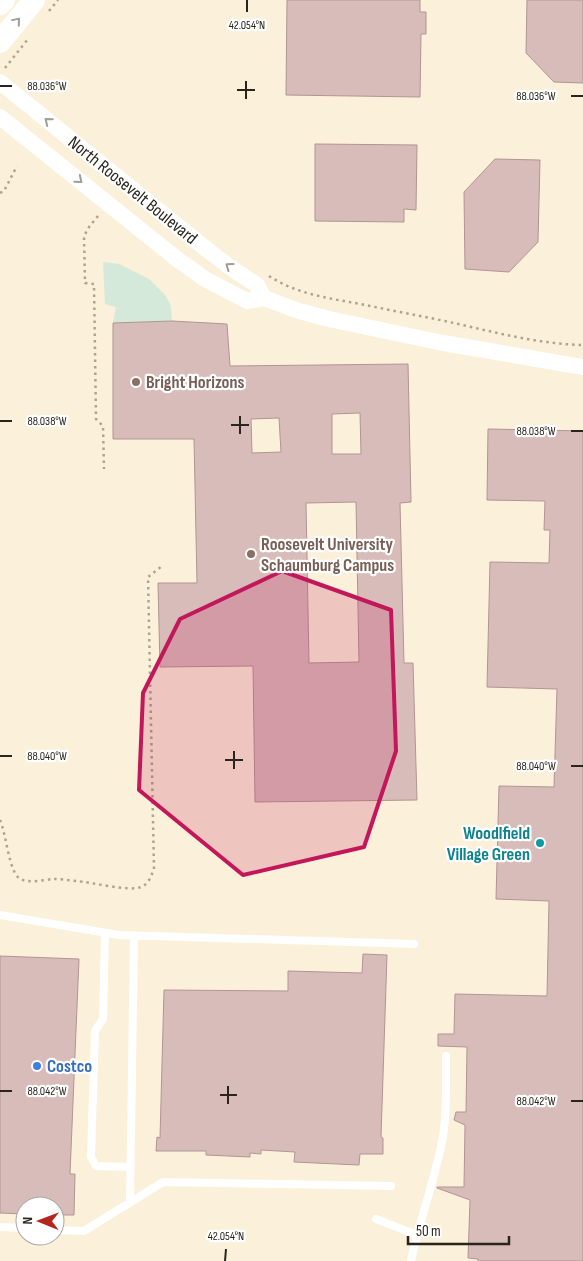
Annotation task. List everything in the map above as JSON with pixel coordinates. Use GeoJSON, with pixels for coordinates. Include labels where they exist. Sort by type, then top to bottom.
{"type":"FeatureCollection","features":[{"type":"Feature","properties":{"kind":"street"},"geometry":{"type":"LineString","coordinates":[[0,4],[4,0]]}},
{"type":"Feature","properties":{"kind":"street"},"geometry":{"type":"LineString","coordinates":[[0,42],[34,0]]}},
{"type":"Feature","properties":{"kind":"street","name":"North Roosevelt Boulevard"},"geometry":{"type":"LineString","coordinates":[[0,82],[230,268],[258,285],[264,298]]}},
{"type":"Feature","properties":{"kind":"street","name":"North Roosevelt Boulevard"},"geometry":{"type":"LineString","coordinates":[[0,117],[177,259],[198,274],[247,301],[264,298],[299,311],[329,319],[443,343],[583,367]]}},
{"type":"Feature","properties":{"kind":"lane"},"geometry":{"type":"LineString","coordinates":[[0,915],[105,933],[134,936],[414,944]]}},
{"type":"Feature","properties":{"kind":"lane"},"geometry":{"type":"LineString","coordinates":[[105,933],[103,1019],[95,1031],[90,1157],[96,1166],[131,1168]]}},
{"type":"Feature","properties":{"kind":"lane"},"geometry":{"type":"LineString","coordinates":[[130,1202],[134,936]]}},
{"type":"Feature","properties":{"kind":"lane"},"geometry":{"type":"LineString","coordinates":[[411,1261],[443,1136],[446,1108],[446,1056]]}},
{"type":"Feature","properties":{"kind":"lane"},"geometry":{"type":"LineString","coordinates":[[65,1230],[84,1231],[163,1182],[391,1186]]}},
{"type":"Feature","properties":{"kind":"lane"},"geometry":{"type":"LineString","coordinates":[[376,1219],[417,1235]]}},
{"type":"Feature","properties":{"kind":"lane"},"geometry":{"type":"LineString","coordinates":[[0,1227],[15,1228]]}},
{"type":"Feature","properties":{"kind":"path"},"geometry":{"type":"LineString","coordinates":[[0,193],[4,191],[17,166]]}},
{"type":"Feature","properties":{"kind":"path"},"geometry":{"type":"LineString","coordinates":[[98,216],[84,236],[85,283],[94,284],[96,419],[103,426],[104,469]]}},
{"type":"Feature","properties":{"kind":"path"},"geometry":{"type":"LineString","coordinates":[[266,274],[278,282],[297,290],[322,297],[432,318],[550,344],[583,345]]}},
{"type":"Feature","properties":{"kind":"path"},"geometry":{"type":"LineString","coordinates":[[0,820],[12,867],[16,876],[21,880],[38,881],[52,879],[79,881],[133,889],[142,887],[149,881],[154,869],[148,577],[162,566]]}},
{"type":"Feature","properties":{"kind":"highlighted area"},"geometry":{"type":"Polygon","coordinates":[[[282,571],[391,610],[396,751],[364,847],[243,875],[139,790],[143,693],[180,619],[282,571]]]}},
{"type":"Feature","properties":{"kind":"green space"},"geometry":{"type":"Polygon","coordinates":[[[103,262],[119,264],[149,279],[165,295],[171,306],[172,321],[113,323],[116,307],[105,304],[103,262]]]}},
{"type":"Feature","properties":{"kind":"building"},"geometry":{"type":"Polygon","coordinates":[[[287,0],[420,0],[420,12],[426,12],[426,34],[421,34],[420,97],[286,95],[287,0]]]}},
{"type":"Feature","properties":{"kind":"building"},"geometry":{"type":"Polygon","coordinates":[[[527,0],[583,0],[583,83],[554,82],[526,53],[527,0]]]}},
{"type":"Feature","properties":{"kind":"building"},"geometry":{"type":"Polygon","coordinates":[[[315,144],[417,145],[416,210],[404,209],[404,222],[315,221],[315,144]]]}},
{"type":"Feature","properties":{"kind":"building"},"geometry":{"type":"Polygon","coordinates":[[[495,159],[540,160],[538,242],[509,272],[465,269],[464,192],[495,159]]]}},
{"type":"Feature","properties":{"kind":"building","name":"Roosevelt University Schaumburg Campus"},"geometry":{"type":"Polygon","coordinates":[[[172,321],[227,324],[230,366],[408,364],[411,502],[400,503],[404,663],[413,663],[417,800],[255,802],[253,666],[160,667],[158,583],[197,583],[194,439],[113,439],[113,323],[172,321]],[[360,413],[332,414],[332,454],[361,454],[360,413]],[[279,418],[251,419],[252,453],[281,452],[279,418]],[[356,502],[306,503],[309,663],[359,662],[356,502]]]}},
{"type":"Feature","properties":{"kind":"building","name":"Woodlfield Village Green"},"geometry":{"type":"Polygon","coordinates":[[[488,429],[583,431],[583,1261],[478,1261],[478,1259],[468,1258],[470,1200],[437,1188],[464,1187],[465,1125],[454,1120],[456,1112],[466,1112],[467,1047],[438,1046],[438,1034],[454,1034],[455,994],[547,996],[549,901],[496,899],[499,786],[554,787],[557,689],[487,687],[490,562],[549,563],[550,530],[544,530],[545,501],[487,500],[488,429]]]}},
{"type":"Feature","properties":{"kind":"building"},"geometry":{"type":"Polygon","coordinates":[[[363,954],[387,955],[381,1137],[383,1138],[383,1154],[360,1154],[359,1165],[294,1162],[295,1152],[261,1150],[261,1154],[250,1153],[250,1157],[206,1155],[206,1151],[156,1151],[157,1137],[160,1138],[164,990],[288,991],[288,971],[362,973],[363,954]]]}},
{"type":"Feature","properties":{"kind":"building","name":"Costco"},"geometry":{"type":"Polygon","coordinates":[[[0,956],[79,959],[70,1174],[75,1174],[74,1215],[65,1215],[65,1196],[15,1196],[15,1214],[0,1213],[0,956]]]}},
{"type":"Feature","properties":{"kind":"place","name":"Bright Horizons"},"geometry":{"type":"Point","coordinates":[136,382]}},
{"type":"Feature","properties":{"kind":"place","name":"Roosevelt University Schaumburg Campus"},"geometry":{"type":"Point","coordinates":[251,554]}},
{"type":"Feature","properties":{"kind":"place","name":"Woodlfield Village Green"},"geometry":{"type":"Point","coordinates":[540,843]}},
{"type":"Feature","properties":{"kind":"place","name":"Costco"},"geometry":{"type":"Point","coordinates":[37,1066]}}]}
